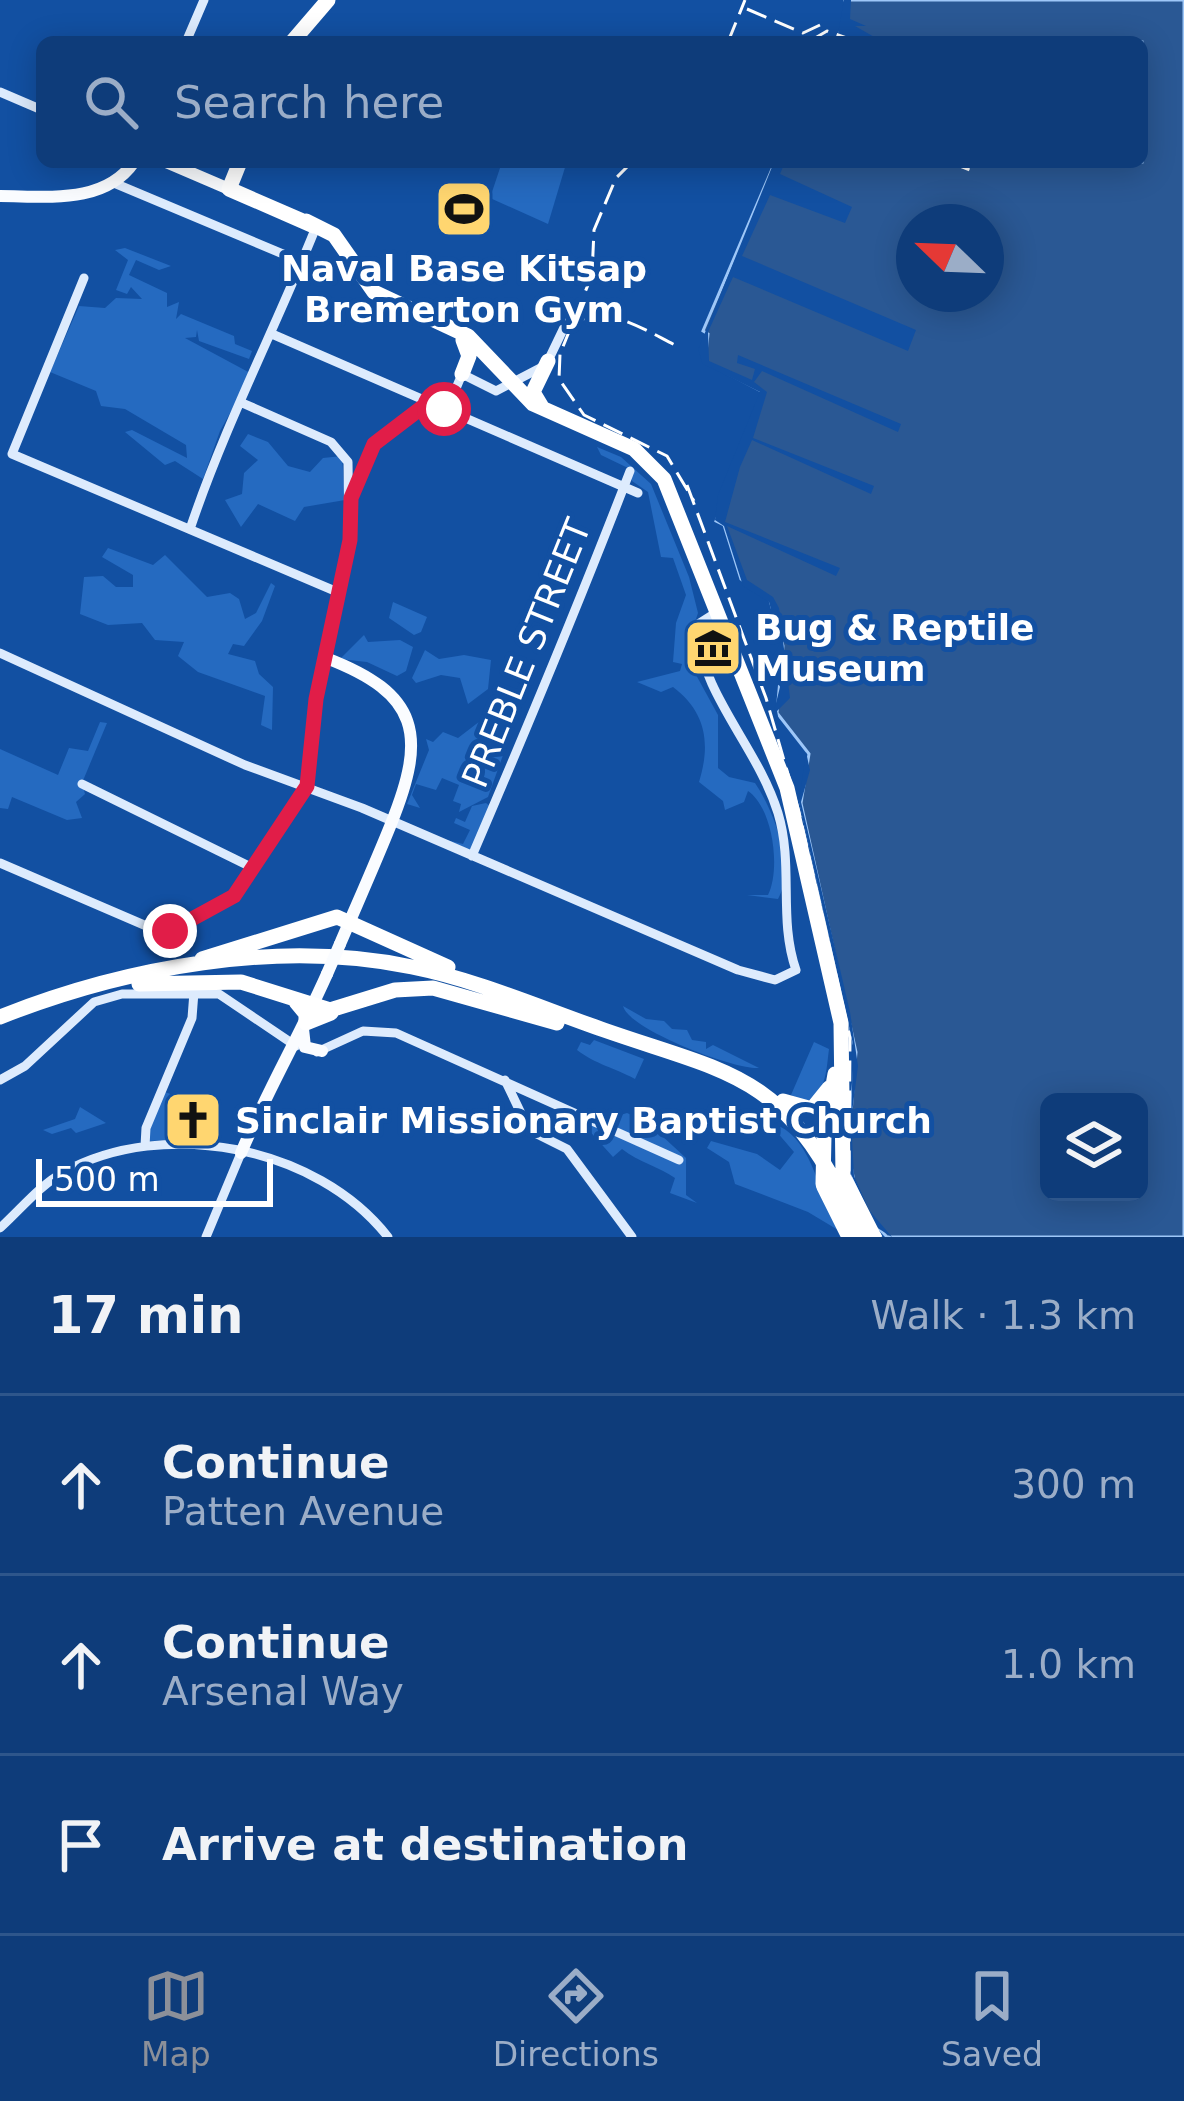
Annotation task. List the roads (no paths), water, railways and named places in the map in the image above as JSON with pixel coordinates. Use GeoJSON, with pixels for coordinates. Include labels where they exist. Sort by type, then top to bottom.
{"type":"FeatureCollection","features":[{"type":"Feature","properties":{"kind":"highway"},"geometry":{"type":"LineString","coordinates":[[297,36],[328,0]]}},
{"type":"Feature","properties":{"kind":"highway"},"geometry":{"type":"LineString","coordinates":[[238,168],[236,192],[338,239],[374,292],[463,333],[500,369],[510,386],[544,409],[625,444],[652,464],[671,493],[780,790],[844,1058],[842,1166],[868,1237]]}},
{"type":"Feature","properties":{"kind":"highway"},"geometry":{"type":"LineString","coordinates":[[313,224],[334,242],[371,296],[464,340],[535,412],[630,454],[650,472],[714,613]]}},
{"type":"Feature","properties":{"kind":"highway"},"geometry":{"type":"LineString","coordinates":[[462,374],[470,356],[464,340]]}},
{"type":"Feature","properties":{"kind":"highway"},"geometry":{"type":"LineString","coordinates":[[544,409],[533,392],[548,361]]}},
{"type":"Feature","properties":{"kind":"highway"},"geometry":{"type":"LineString","coordinates":[[500,369],[532,374]]}},
{"type":"Feature","properties":{"kind":"highway"},"geometry":{"type":"LineString","coordinates":[[0,1020],[114,974],[221,954],[327,917],[353,913],[539,1008]]}},
{"type":"Feature","properties":{"kind":"highway"},"geometry":{"type":"LineString","coordinates":[[75,988],[152,972],[281,958],[352,957],[439,973],[728,1073],[800,1110],[823,1101],[835,1053],[833,1001]]}},
{"type":"Feature","properties":{"kind":"highway"},"geometry":{"type":"LineString","coordinates":[[0,1020],[93,990],[243,969],[347,964],[418,974],[752,1092],[820,1148]]}},
{"type":"Feature","properties":{"kind":"highway"},"geometry":{"type":"LineString","coordinates":[[93,990],[226,980],[338,1010]]}},
{"type":"Feature","properties":{"kind":"highway"},"geometry":{"type":"LineString","coordinates":[[292,1037],[338,1010],[394,990],[425,987],[572,1026]]}},
{"type":"Feature","properties":{"kind":"highway"},"geometry":{"type":"LineString","coordinates":[[292,1037],[304,1010],[293,1000]]}},
{"type":"Feature","properties":{"kind":"highway"},"geometry":{"type":"LineString","coordinates":[[833,1001],[837,1064],[820,1148],[823,1184],[849,1237]]}},
{"type":"Feature","properties":{"kind":"highway"},"geometry":{"type":"LineString","coordinates":[[764,1092],[820,1148],[868,1237]]}},
{"type":"Feature","properties":{"kind":"main road"},"geometry":{"type":"LineString","coordinates":[[0,196],[85,194],[114,183],[129,168]]}},
{"type":"Feature","properties":{"kind":"main road"},"geometry":{"type":"LineString","coordinates":[[180,168],[236,192]]}},
{"type":"Feature","properties":{"kind":"main road"},"geometry":{"type":"LineString","coordinates":[[241,1153],[292,1037],[313,1006],[413,766],[411,725],[392,693],[373,677],[326,658]]}},
{"type":"Feature","properties":{"kind":"main road"},"geometry":{"type":"LineString","coordinates":[[292,1037],[322,1051]]}},
{"type":"Feature","properties":{"kind":"street"},"geometry":{"type":"LineString","coordinates":[[189,36],[204,0]]}},
{"type":"Feature","properties":{"kind":"street"},"geometry":{"type":"LineString","coordinates":[[0,92],[36,107]]}},
{"type":"Feature","properties":{"kind":"street"},"geometry":{"type":"LineString","coordinates":[[114,183],[302,262]]}},
{"type":"Feature","properties":{"kind":"street"},"geometry":{"type":"LineString","coordinates":[[190,529],[226,424],[272,334],[310,244],[313,224]]}},
{"type":"Feature","properties":{"kind":"street"},"geometry":{"type":"LineString","coordinates":[[84,278],[6,456],[101,490],[335,590]]}},
{"type":"Feature","properties":{"kind":"street"},"geometry":{"type":"LineString","coordinates":[[448,410],[462,374],[491,390],[510,386],[548,361],[570,310]]}},
{"type":"Feature","properties":{"kind":"street"},"geometry":{"type":"LineString","coordinates":[[272,334],[638,493]]}},
{"type":"Feature","properties":{"kind":"street"},"geometry":{"type":"LineString","coordinates":[[0,863],[165,934],[231,898],[307,786],[335,590],[350,540],[351,498],[342,450],[240,402]]}},
{"type":"Feature","properties":{"kind":"street"},"geometry":{"type":"LineString","coordinates":[[351,498],[374,444],[429,402]]}},
{"type":"Feature","properties":{"kind":"street","name":"PREBLE STREET"},"geometry":{"type":"LineString","coordinates":[[472,856],[543,694],[566,623],[630,471]]}},
{"type":"Feature","properties":{"kind":"street"},"geometry":{"type":"LineString","coordinates":[[0,653],[245,765],[392,821],[763,980],[796,970],[787,924],[790,873],[779,817],[703,669],[695,626],[714,613]]}},
{"type":"Feature","properties":{"kind":"street"},"geometry":{"type":"LineString","coordinates":[[82,784],[251,867]]}},
{"type":"Feature","properties":{"kind":"street"},"geometry":{"type":"LineString","coordinates":[[145,1146],[146,1127],[192,1018],[194,992]]}},
{"type":"Feature","properties":{"kind":"street"},"geometry":{"type":"LineString","coordinates":[[0,1080],[25,1066],[94,1002],[122,994],[194,992],[230,998],[292,1037]]}},
{"type":"Feature","properties":{"kind":"street"},"geometry":{"type":"LineString","coordinates":[[322,1051],[363,1031],[385,1030],[679,1160]]}},
{"type":"Feature","properties":{"kind":"street"},"geometry":{"type":"LineString","coordinates":[[505,1080],[529,1130],[567,1149],[632,1237]]}},
{"type":"Feature","properties":{"kind":"street"},"geometry":{"type":"LineString","coordinates":[[0,1228],[68,1170],[145,1146],[241,1153],[302,1168],[388,1237]]}},
{"type":"Feature","properties":{"kind":"street"},"geometry":{"type":"LineString","coordinates":[[206,1237],[241,1153]]}},
{"type":"Feature","properties":{"kind":"railway"},"geometry":{"type":"LineString","coordinates":[[730,36],[745,0]]}},
{"type":"Feature","properties":{"kind":"railway"},"geometry":{"type":"LineString","coordinates":[[747,9],[803,33],[820,25]]}},
{"type":"Feature","properties":{"kind":"railway"},"geometry":{"type":"LineString","coordinates":[[818,36],[827,31],[841,36]]}},
{"type":"Feature","properties":{"kind":"railway"},"geometry":{"type":"LineString","coordinates":[[626,168],[616,178],[594,230],[592,275],[560,354],[559,379],[584,415],[667,456],[694,501]]}},
{"type":"Feature","properties":{"kind":"railway"},"geometry":{"type":"LineString","coordinates":[[965,168],[977,173]]}},
{"type":"Feature","properties":{"kind":"railway"},"geometry":{"type":"LineString","coordinates":[[573,329],[582,320],[607,316],[675,345]]}},
{"type":"Feature","properties":{"kind":"railway"},"geometry":{"type":"LineString","coordinates":[[687,485],[766,698],[799,812],[850,1038],[849,1182],[881,1237]]}},
{"type":"Feature","properties":{"kind":"place","name":"Naval Base Kitsap Bremerton Gym"},"geometry":{"type":"Point","coordinates":[464,209]}},
{"type":"Feature","properties":{"kind":"place","name":"Bug & Reptile Museum"},"geometry":{"type":"Point","coordinates":[713,648]}},
{"type":"Feature","properties":{"kind":"place","name":"Sinclair Missionary Baptist Church"},"geometry":{"type":"Point","coordinates":[193,1120]}}]}
